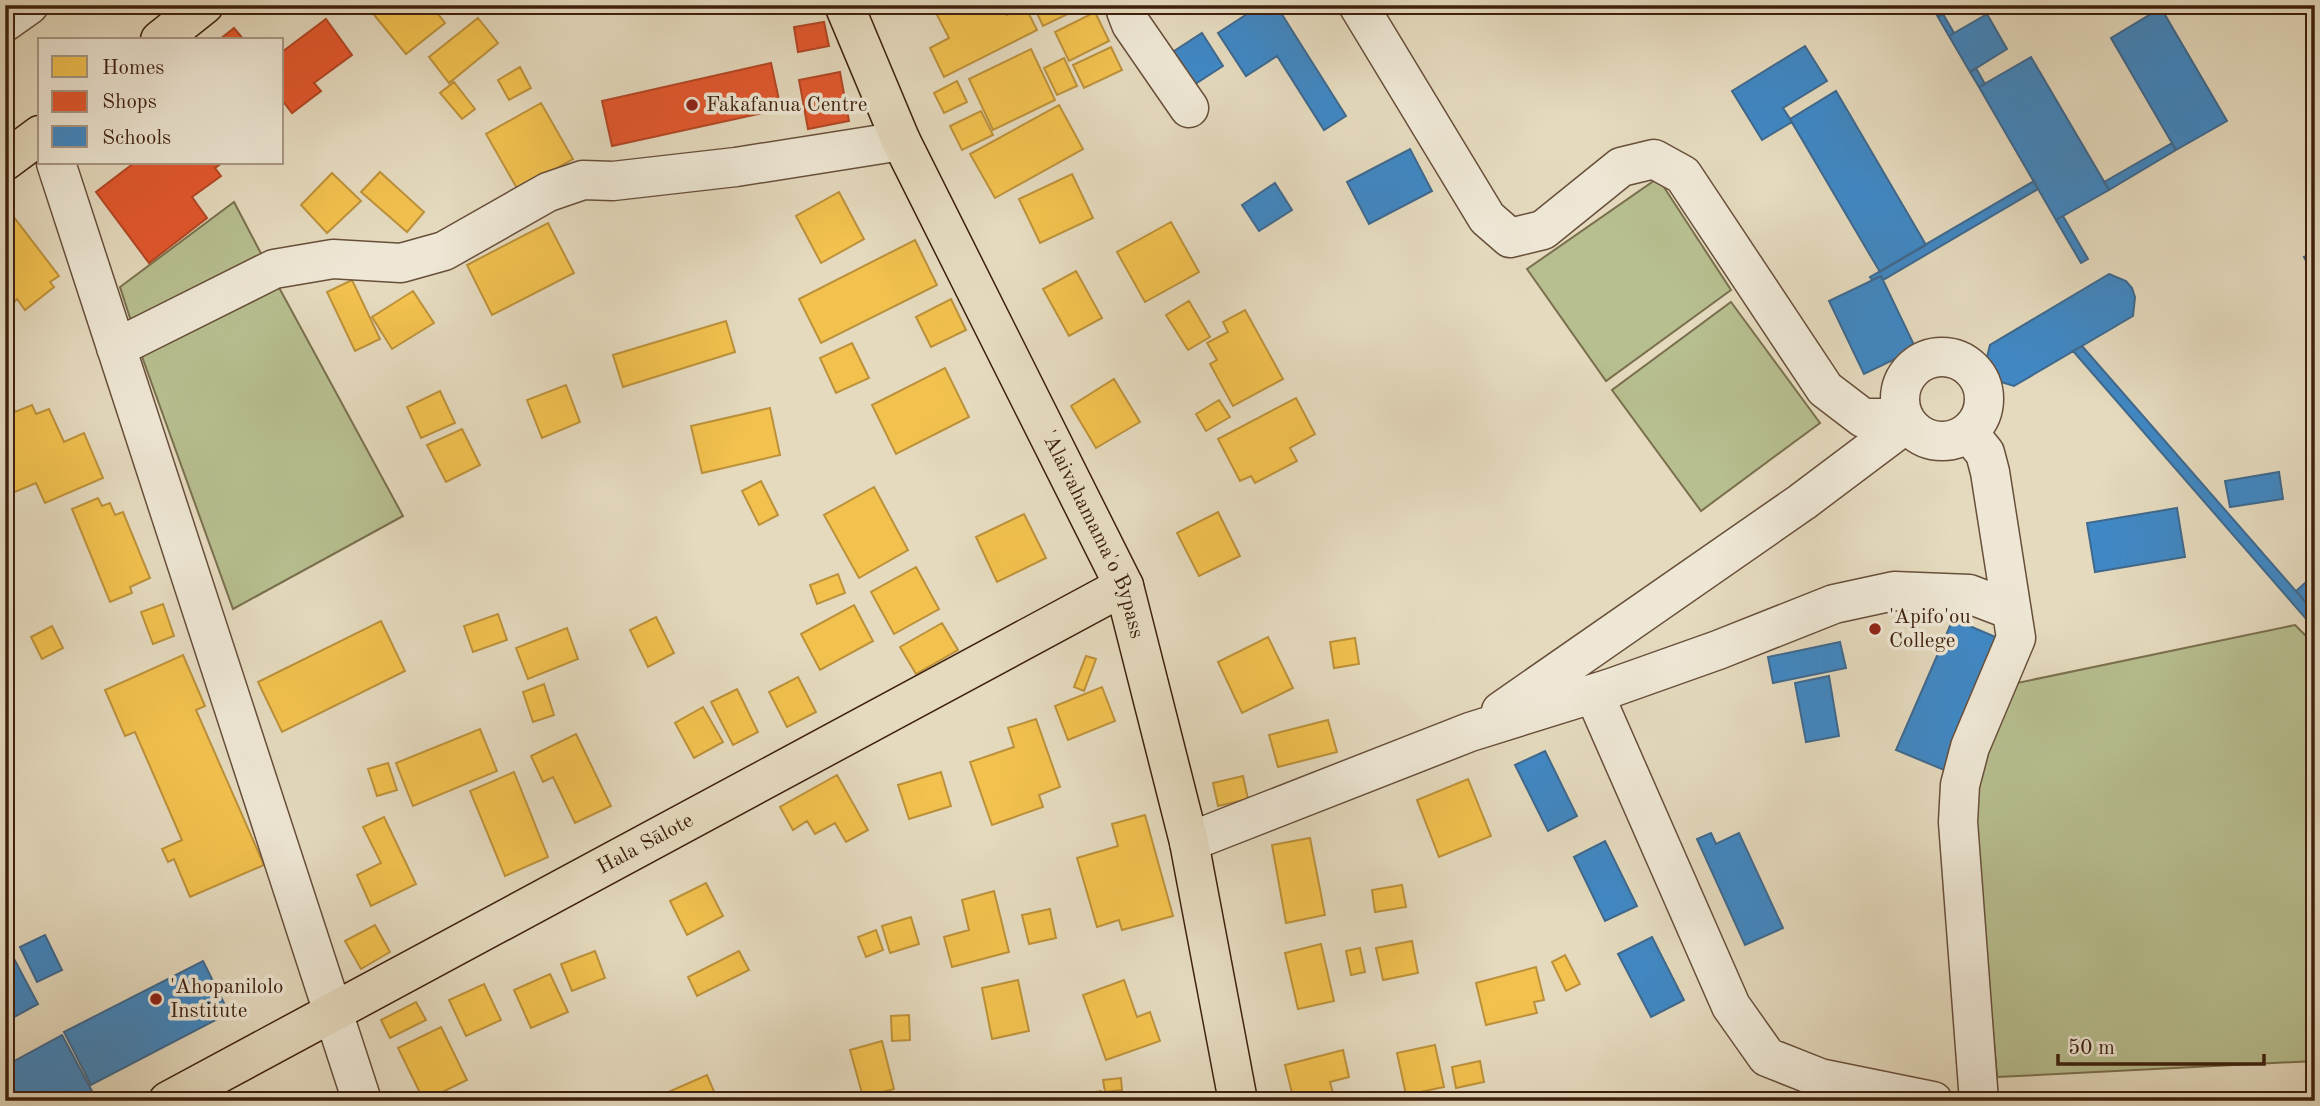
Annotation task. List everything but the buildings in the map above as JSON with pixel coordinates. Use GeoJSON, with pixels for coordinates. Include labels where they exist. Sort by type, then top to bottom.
{"type":"FeatureCollection","features":[{"type":"Feature","properties":{"kind":"main road"},"geometry":{"type":"LineString","coordinates":[[163,38],[204,5]]}},
{"type":"Feature","properties":{"kind":"main road","name":"'Alaivahamama'o Bypass"},"geometry":{"type":"LineString","coordinates":[[844,5],[901,141],[1124,586],[1189,842],[1238,1101]]}},
{"type":"Feature","properties":{"kind":"main road","name":"Hala Sālote"},"geometry":{"type":"LineString","coordinates":[[168,1101],[1124,586]]}},
{"type":"Feature","properties":{"kind":"street"},"geometry":{"type":"LineString","coordinates":[[5,22],[29,5]]}},
{"type":"Feature","properties":{"kind":"street"},"geometry":{"type":"LineString","coordinates":[[1127,5],[1126,11],[1131,24],[1189,108]]}},
{"type":"Feature","properties":{"kind":"street"},"geometry":{"type":"LineString","coordinates":[[1358,5],[1487,218],[1510,238],[1543,230],[1621,167],[1654,159],[1683,175],[1825,389],[1863,418],[1906,420]]}},
{"type":"Feature","properties":{"kind":"street"},"geometry":{"type":"LineString","coordinates":[[116,348],[274,269],[332,259],[401,263],[444,251],[548,192],[583,180],[613,181],[736,167],[901,141]]}},
{"type":"Feature","properties":{"kind":"street"},"geometry":{"type":"LineString","coordinates":[[56,164],[362,1101]]}},
{"type":"Feature","properties":{"kind":"street"},"geometry":{"type":"LineString","coordinates":[[1941,356],[1968,364],[1978,374],[1984,387],[1985,401],[1982,415],[1975,427],[1968,432],[1951,441],[1937,441],[1924,437],[1906,420],[1900,404],[1901,390],[1906,377],[1915,366],[1927,359],[1941,356]]}},
{"type":"Feature","properties":{"kind":"street"},"geometry":{"type":"LineString","coordinates":[[1470,732],[1802,502],[1906,420]]}},
{"type":"Feature","properties":{"kind":"street"},"geometry":{"type":"LineString","coordinates":[[1968,432],[1985,453],[1990,472],[2017,638],[1970,747],[1960,785],[1958,822],[1979,1101]]}},
{"type":"Feature","properties":{"kind":"street"},"geometry":{"type":"LineString","coordinates":[[1189,842],[1470,732],[1594,694],[1718,650],[1835,604],[1894,591],[1969,594],[2011,610]]}},
{"type":"Feature","properties":{"kind":"street"},"geometry":{"type":"LineString","coordinates":[[1594,694],[1731,1006],[1767,1057],[1820,1078],[1933,1101]]}},
{"type":"Feature","properties":{"kind":"green space"},"geometry":{"type":"Polygon","coordinates":[[[1658,178],[1731,290],[1606,381],[1527,269],[1658,178]]]}},
{"type":"Feature","properties":{"kind":"green space"},"geometry":{"type":"Polygon","coordinates":[[[234,202],[266,263],[131,321],[120,287],[234,202]]]}},
{"type":"Feature","properties":{"kind":"green space"},"geometry":{"type":"Polygon","coordinates":[[[276,282],[403,516],[233,609],[140,351],[276,282]]]}},
{"type":"Feature","properties":{"kind":"green space"},"geometry":{"type":"Polygon","coordinates":[[[1731,302],[1820,423],[1701,511],[1612,390],[1731,302]]]}},
{"type":"Feature","properties":{"kind":"green space"},"geometry":{"type":"Polygon","coordinates":[[[2295,625],[2315,645],[2315,1061],[1997,1077],[1975,826],[1980,770],[2017,683],[2295,625]]]}},
{"type":"Feature","properties":{"kind":"place","name":"Fakafanua Centre"},"geometry":{"type":"Point","coordinates":[692,105]}},
{"type":"Feature","properties":{"kind":"place","name":"'Apifo'ou College"},"geometry":{"type":"Point","coordinates":[1875,629]}},
{"type":"Feature","properties":{"kind":"place","name":"'Ahopanilolo Institute"},"geometry":{"type":"Point","coordinates":[156,999]}}]}
